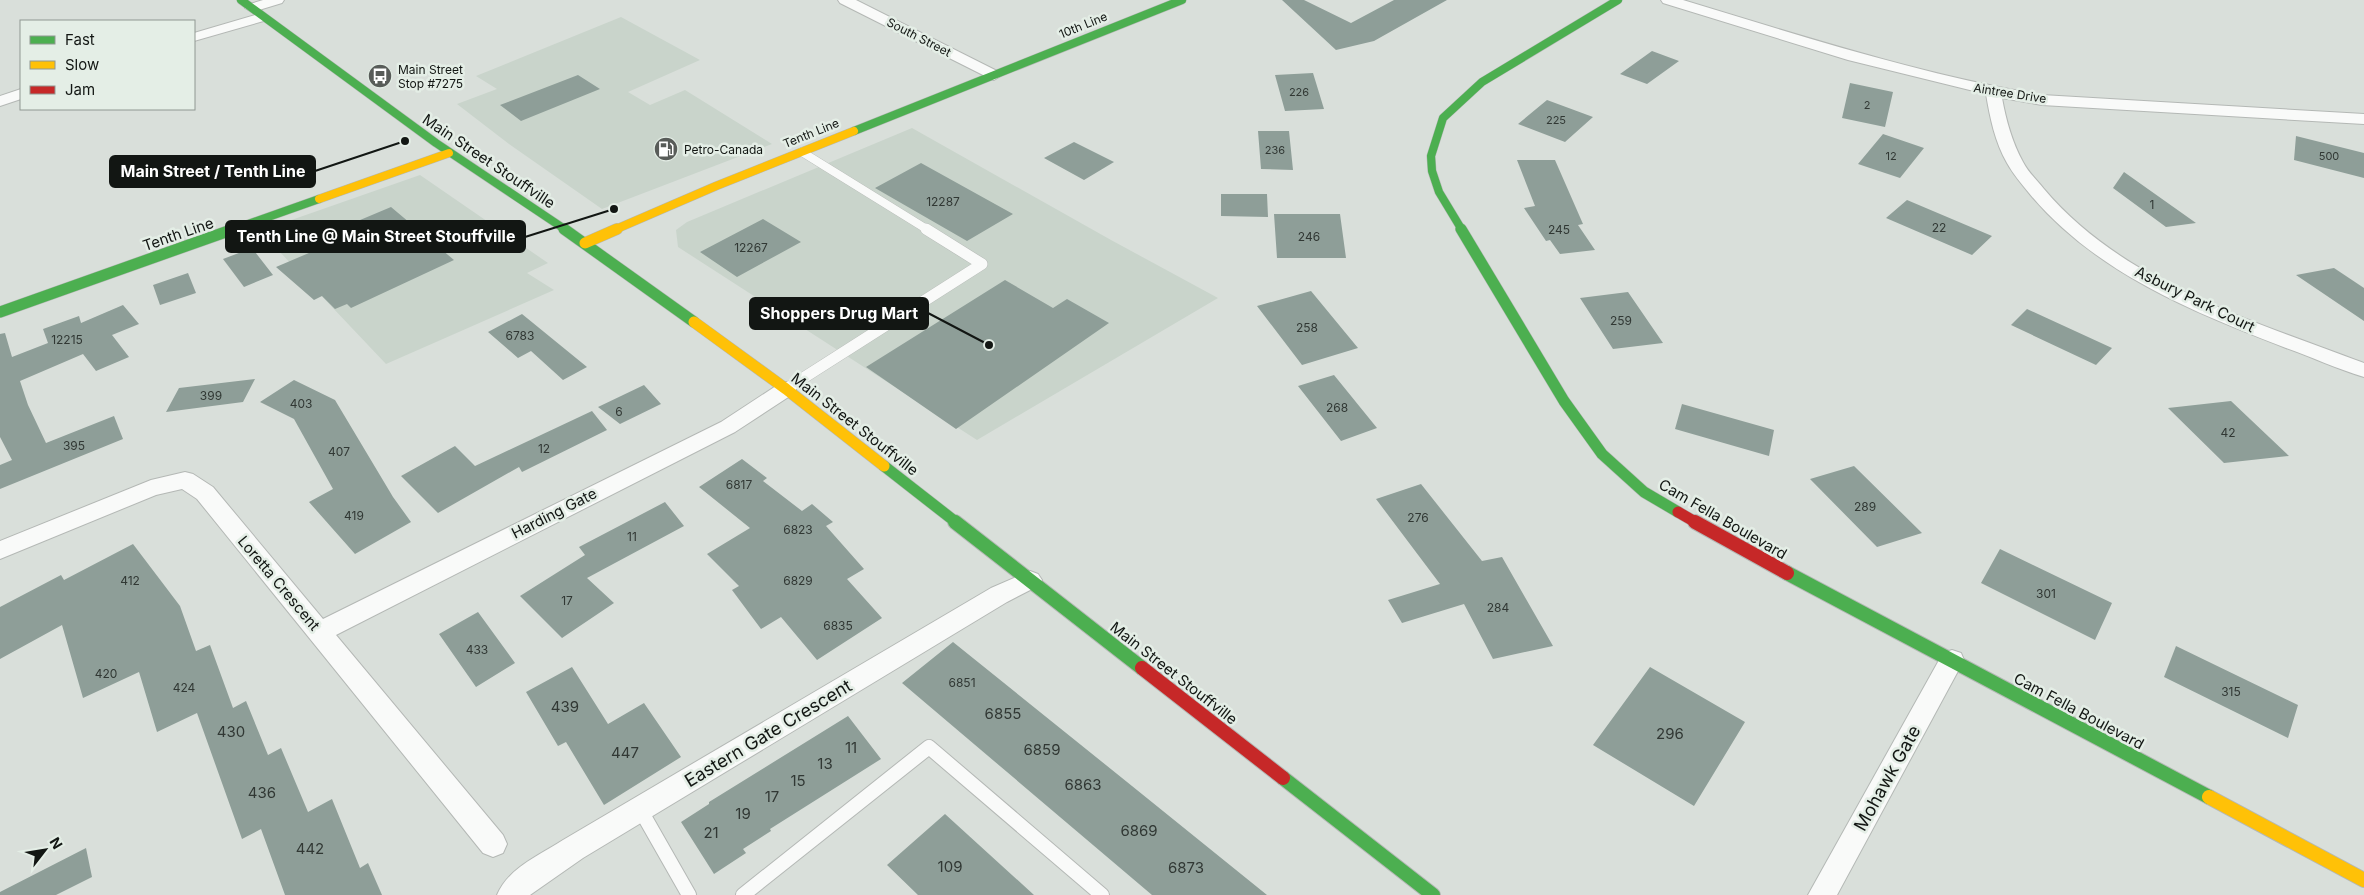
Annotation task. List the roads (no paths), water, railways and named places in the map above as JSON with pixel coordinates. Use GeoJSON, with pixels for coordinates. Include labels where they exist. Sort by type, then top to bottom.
{"type":"FeatureCollection","features":[{"type":"Feature","properties":{"kind":"main road","name":"10th Line"},"geometry":{"type":"LineString","coordinates":[[994,75],[1182,0]]}},
{"type":"Feature","properties":{"kind":"main road","name":"Cam Fella Boulevard"},"geometry":{"type":"LineString","coordinates":[[1618,0],[1482,82],[1443,118],[1432,156],[1432,171],[1439,192],[1564,400],[1602,454],[1644,492],[1712,533],[2364,880]]}},
{"type":"Feature","properties":{"kind":"main road","name":"Main Street Stouffville"},"geometry":{"type":"LineString","coordinates":[[252,8],[449,153],[585,243],[786,389],[1433,895]]}},
{"type":"Feature","properties":{"kind":"main road","name":"Tenth Line"},"geometry":{"type":"LineString","coordinates":[[585,243],[802,152],[994,75]]}},
{"type":"Feature","properties":{"kind":"main road","name":"Tenth Line"},"geometry":{"type":"LineString","coordinates":[[0,312],[449,153]]}},
{"type":"Feature","properties":{"kind":"street"},"geometry":{"type":"LineString","coordinates":[[195,36],[252,8],[277,0]]}},
{"type":"Feature","properties":{"kind":"street","name":"South Street"},"geometry":{"type":"LineString","coordinates":[[845,0],[994,75]]}},
{"type":"Feature","properties":{"kind":"street","name":"Aintree Drive"},"geometry":{"type":"LineString","coordinates":[[1668,0],[1913,73],[1993,93],[2042,100],[2364,119]]}},
{"type":"Feature","properties":{"kind":"street","name":"Asbury Park Court"},"geometry":{"type":"LineString","coordinates":[[1993,93],[2000,127],[2019,170],[2053,211],[2096,246],[2153,282],[2242,324],[2364,370]]}},
{"type":"Feature","properties":{"kind":"street"},"geometry":{"type":"LineString","coordinates":[[0,100],[20,94]]}},
{"type":"Feature","properties":{"kind":"street","name":"Harding Gate"},"geometry":{"type":"LineString","coordinates":[[320,632],[728,426],[752,413],[786,389]]}},
{"type":"Feature","properties":{"kind":"street","name":"Loretta Crescent"},"geometry":{"type":"LineString","coordinates":[[0,550],[151,488],[185,480],[205,493],[494,844]]}},
{"type":"Feature","properties":{"kind":"street","name":"Eastern Gate Crescent"},"geometry":{"type":"LineString","coordinates":[[511,895],[524,881],[640,809],[993,598],[1030,580]]}},
{"type":"Feature","properties":{"kind":"street","name":"Mohawk Gate"},"geometry":{"type":"LineString","coordinates":[[1822,895],[1952,660]]}},
{"type":"Feature","properties":{"kind":"lane"},"geometry":{"type":"LineString","coordinates":[[786,389],[982,264],[802,152]]}},
{"type":"Feature","properties":{"kind":"lane"},"geometry":{"type":"LineString","coordinates":[[743,895],[929,747],[1102,895]]}},
{"type":"Feature","properties":{"kind":"lane"},"geometry":{"type":"LineString","coordinates":[[640,809],[689,895]]}},
{"type":"Feature","properties":{"kind":"place","name":"Main Street Stop #7275"},"geometry":{"type":"Point","coordinates":[380,76]}},
{"type":"Feature","properties":{"kind":"place","name":"Main Street / Tenth Line"},"geometry":{"type":"Point","coordinates":[405,141]}},
{"type":"Feature","properties":{"kind":"place","name":"Petro-Canada"},"geometry":{"type":"Point","coordinates":[666,149]}},
{"type":"Feature","properties":{"kind":"place","name":"Tenth Line @ Main Street Stouffville"},"geometry":{"type":"Point","coordinates":[614,209]}},
{"type":"Feature","properties":{"kind":"place","name":"Shoppers Drug Mart"},"geometry":{"type":"Point","coordinates":[989,345]}}]}
